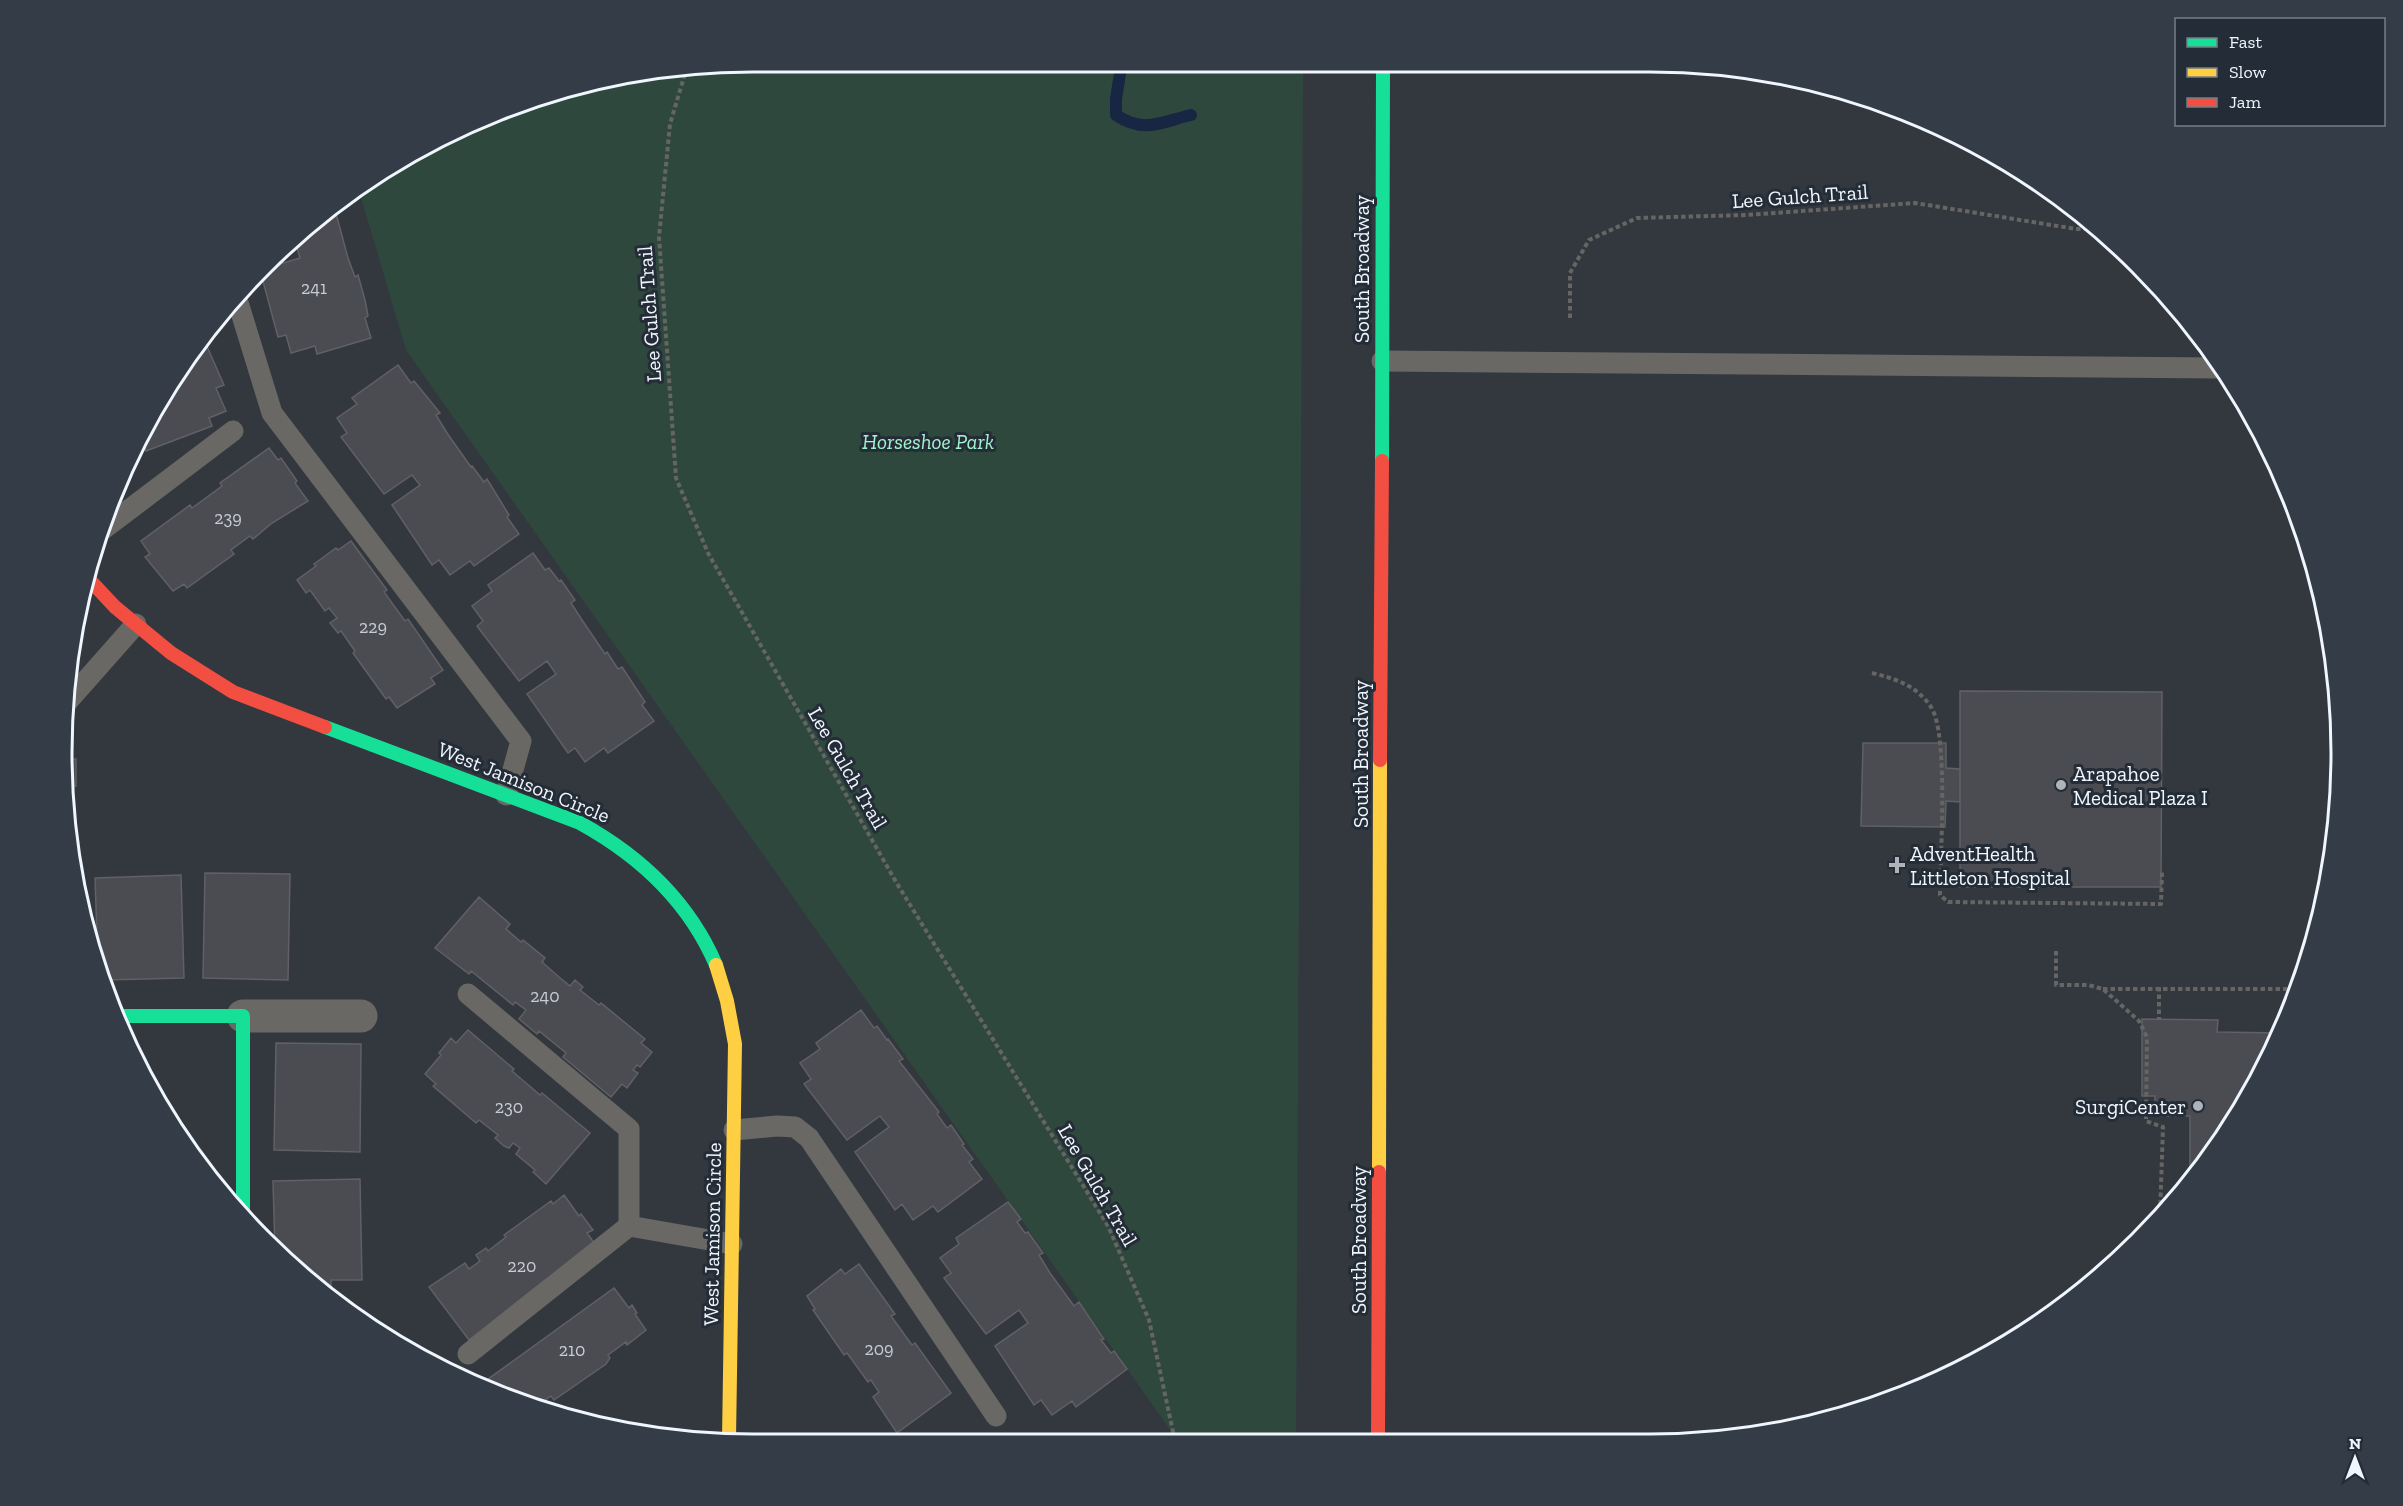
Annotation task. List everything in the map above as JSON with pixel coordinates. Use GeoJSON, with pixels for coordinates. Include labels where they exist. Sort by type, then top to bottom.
{"type":"FeatureCollection","features":[{"type":"Feature","properties":{"kind":"street","name":"South Broadway"},"geometry":{"type":"LineString","coordinates":[[1378,1434],[1383,72]]}},
{"type":"Feature","properties":{"kind":"street","name":"West Jamison Circle"},"geometry":{"type":"LineString","coordinates":[[93,584],[115,607],[171,653],[232,692],[580,823],[604,835],[652,872],[683,908],[704,940],[714,961],[728,1007],[735,1044],[729,1433]]}},
{"type":"Feature","properties":{"kind":"street"},"geometry":{"type":"LineString","coordinates":[[125,1016],[361,1016]]}},
{"type":"Feature","properties":{"kind":"street"},"geometry":{"type":"LineString","coordinates":[[243,1016],[243,1204]]}},
{"type":"Feature","properties":{"kind":"lane"},"geometry":{"type":"LineString","coordinates":[[239,306],[272,413],[521,741],[506,795]]}},
{"type":"Feature","properties":{"kind":"lane"},"geometry":{"type":"LineString","coordinates":[[1382,361],[2211,368]]}},
{"type":"Feature","properties":{"kind":"lane"},"geometry":{"type":"LineString","coordinates":[[112,523],[233,431]]}},
{"type":"Feature","properties":{"kind":"lane"},"geometry":{"type":"LineString","coordinates":[[75,693],[136,624]]}},
{"type":"Feature","properties":{"kind":"lane"},"geometry":{"type":"LineString","coordinates":[[468,994],[629,1129],[629,1226]]}},
{"type":"Feature","properties":{"kind":"lane"},"geometry":{"type":"LineString","coordinates":[[734,1130],[777,1126],[795,1127],[809,1138],[996,1416]]}},
{"type":"Feature","properties":{"kind":"lane"},"geometry":{"type":"LineString","coordinates":[[468,1354],[629,1226],[732,1244]]}},
{"type":"Feature","properties":{"kind":"path","name":"Lee Gulch Trail"},"geometry":{"type":"LineString","coordinates":[[685,76],[670,124],[659,237],[676,478],[708,553],[896,882],[1108,1226],[1149,1320],[1173,1434]]}},
{"type":"Feature","properties":{"kind":"path","name":"Lee Gulch Trail"},"geometry":{"type":"LineString","coordinates":[[1570,318],[1570,273],[1588,240],[1637,218],[1746,215],[1915,203],[2085,229]]}},
{"type":"Feature","properties":{"kind":"path"},"geometry":{"type":"LineString","coordinates":[[1872,673],[1899,680],[1919,692],[1932,708],[1938,725],[1941,750],[1940,895],[1948,902],[2161,904],[2162,872]]}},
{"type":"Feature","properties":{"kind":"path"},"geometry":{"type":"LineString","coordinates":[[2056,951],[2056,985],[2088,985],[2103,988],[2289,988]]}},
{"type":"Feature","properties":{"kind":"path"},"geometry":{"type":"LineString","coordinates":[[2159,987],[2159,1019]]}},
{"type":"Feature","properties":{"kind":"path"},"geometry":{"type":"LineString","coordinates":[[2103,988],[2139,1021],[2147,1037],[2146,1121],[2163,1127],[2160,1204]]}},
{"type":"Feature","properties":{"kind":"green space","name":"Horseshoe Park"},"geometry":{"type":"Polygon","coordinates":[[[1303,72],[1296,1434],[1173,1434],[406,350],[361,197],[412,163],[452,142],[534,108],[620,85],[708,73],[1303,72]]]}},
{"type":"Feature","properties":{"kind":"building"},"geometry":{"type":"Polygon","coordinates":[[[336,214],[348,258],[355,277],[358,275],[368,316],[365,318],[371,338],[317,354],[315,346],[291,353],[286,335],[278,337],[263,280],[278,265],[300,258],[297,247],[336,214]]]}},
{"type":"Feature","properties":{"kind":"building"},"geometry":{"type":"Polygon","coordinates":[[[207,346],[224,385],[216,388],[226,411],[209,418],[212,426],[146,451],[144,447],[163,412],[207,346]]]}},
{"type":"Feature","properties":{"kind":"building"},"geometry":{"type":"Polygon","coordinates":[[[398,365],[411,383],[414,381],[440,413],[436,415],[447,433],[484,482],[487,479],[509,515],[507,517],[519,534],[474,566],[470,561],[450,575],[439,560],[432,565],[392,505],[420,485],[412,475],[384,494],[341,437],[347,433],[337,418],[357,404],[352,398],[398,365]]]}},
{"type":"Feature","properties":{"kind":"building"},"geometry":{"type":"Polygon","coordinates":[[[269,448],[278,460],[281,458],[308,501],[272,523],[253,539],[250,536],[231,550],[234,554],[187,588],[184,584],[173,591],[145,557],[150,554],[141,541],[190,505],[192,508],[222,486],[220,483],[269,448]]]}},
{"type":"Feature","properties":{"kind":"building"},"geometry":{"type":"Polygon","coordinates":[[[351,541],[387,590],[384,592],[405,621],[408,619],[443,670],[431,678],[435,684],[397,708],[389,697],[386,699],[353,653],[355,651],[341,631],[338,633],[330,623],[337,618],[329,608],[325,611],[310,590],[306,593],[297,580],[336,548],[338,550],[351,541]]]}},
{"type":"Feature","properties":{"kind":"building"},"geometry":{"type":"Polygon","coordinates":[[[533,553],[545,570],[549,568],[559,581],[561,580],[575,600],[571,603],[582,620],[605,654],[607,652],[618,669],[622,667],[645,702],[642,705],[654,721],[608,753],[604,748],[585,762],[575,748],[568,753],[527,694],[556,674],[547,661],[519,681],[477,626],[483,621],[472,606],[492,591],[488,585],[533,553]]]}},
{"type":"Feature","properties":{"kind":"building","name":"Arapahoe Medical Plaza I"},"geometry":{"type":"Polygon","coordinates":[[[1960,691],[2162,692],[2161,887],[1960,887],[1960,691]]]}},
{"type":"Feature","properties":{"kind":"building"},"geometry":{"type":"Polygon","coordinates":[[[1863,743],[1946,743],[1946,768],[1960,769],[1960,802],[1946,801],[1945,827],[1861,826],[1863,743]]]}},
{"type":"Feature","properties":{"kind":"building"},"geometry":{"type":"Polygon","coordinates":[[[72,759],[76,759],[76,786],[73,786],[72,759]]]}},
{"type":"Feature","properties":{"kind":"building"},"geometry":{"type":"Polygon","coordinates":[[[205,873],[290,874],[288,980],[203,978],[205,873]]]}},
{"type":"Feature","properties":{"kind":"building"},"geometry":{"type":"Polygon","coordinates":[[[181,875],[184,978],[111,980],[97,935],[95,878],[181,875]]]}},
{"type":"Feature","properties":{"kind":"building"},"geometry":{"type":"Polygon","coordinates":[[[479,897],[510,924],[506,929],[545,958],[542,962],[559,977],[570,986],[575,980],[583,987],[580,990],[599,1005],[601,1003],[645,1039],[641,1043],[652,1052],[640,1067],[637,1065],[633,1070],[638,1073],[627,1088],[622,1084],[611,1097],[563,1057],[566,1053],[539,1031],[537,1034],[519,1019],[526,1010],[515,1002],[513,1005],[471,971],[469,974],[435,948],[479,897]]]}},
{"type":"Feature","properties":{"kind":"building"},"geometry":{"type":"Polygon","coordinates":[[[861,1010],[874,1028],[877,1026],[903,1059],[899,1061],[939,1112],[937,1114],[947,1128],[951,1125],[973,1159],[969,1162],[982,1179],[938,1212],[933,1206],[913,1220],[902,1204],[895,1210],[855,1152],[889,1127],[880,1116],[847,1140],[804,1084],[811,1079],[800,1063],[820,1049],[816,1043],[861,1010]]]}},
{"type":"Feature","properties":{"kind":"building","name":"SurgiCenter"},"geometry":{"type":"Polygon","coordinates":[[[2142,1019],[2218,1020],[2217,1032],[2271,1033],[2240,1094],[2190,1168],[2190,1116],[2155,1116],[2155,1096],[2142,1096],[2142,1019]]]}},
{"type":"Feature","properties":{"kind":"building"},"geometry":{"type":"Polygon","coordinates":[[[468,1030],[514,1069],[512,1071],[540,1095],[542,1093],[590,1133],[546,1184],[533,1172],[535,1170],[516,1154],[520,1148],[513,1143],[509,1148],[504,1146],[495,1138],[498,1135],[479,1120],[476,1123],[433,1086],[436,1084],[425,1074],[441,1055],[439,1053],[451,1038],[456,1043],[468,1030]]]}},
{"type":"Feature","properties":{"kind":"building"},"geometry":{"type":"Polygon","coordinates":[[[276,1043],[361,1044],[360,1152],[274,1150],[276,1043]]]}},
{"type":"Feature","properties":{"kind":"building"},"geometry":{"type":"Polygon","coordinates":[[[360,1179],[362,1280],[331,1280],[331,1287],[275,1238],[273,1181],[360,1179]]]}},
{"type":"Feature","properties":{"kind":"building"},"geometry":{"type":"Polygon","coordinates":[[[564,1195],[579,1216],[581,1214],[593,1230],[587,1233],[597,1247],[545,1280],[469,1340],[429,1287],[465,1263],[469,1269],[480,1261],[476,1255],[486,1248],[488,1251],[506,1237],[504,1235],[551,1201],[553,1204],[564,1195]]]}},
{"type":"Feature","properties":{"kind":"building"},"geometry":{"type":"Polygon","coordinates":[[[1008,1202],[1021,1219],[1017,1222],[1025,1233],[1028,1232],[1043,1253],[1039,1255],[1050,1273],[1074,1306],[1079,1302],[1104,1339],[1101,1340],[1111,1353],[1114,1351],[1127,1369],[1076,1407],[1072,1401],[1052,1415],[1041,1400],[1034,1405],[995,1346],[1028,1323],[1019,1310],[986,1334],[944,1278],[951,1273],[940,1258],[959,1244],[956,1238],[1008,1202]]]}},
{"type":"Feature","properties":{"kind":"building"},"geometry":{"type":"Polygon","coordinates":[[[859,1264],[895,1314],[891,1316],[912,1345],[915,1343],[951,1393],[897,1433],[873,1397],[879,1392],[871,1380],[868,1382],[847,1353],[844,1355],[813,1310],[815,1309],[807,1296],[841,1269],[845,1274],[859,1264]]]}},
{"type":"Feature","properties":{"kind":"building"},"geometry":{"type":"Polygon","coordinates":[[[614,1288],[629,1308],[632,1305],[646,1330],[627,1345],[626,1342],[608,1355],[610,1358],[606,1364],[554,1400],[551,1396],[544,1401],[487,1380],[614,1288]]]}},
{"type":"Feature","properties":{"kind":"waterway"},"geometry":{"type":"LineString","coordinates":[[1120,72],[1116,115],[1126,121],[1144,125],[1153,125],[1191,115]]}},
{"type":"Feature","properties":{"kind":"traffic: fast"},"geometry":{"type":"LineString","coordinates":[[1382,461],[1383,72]]}},
{"type":"Feature","properties":{"kind":"traffic: fast"},"geometry":{"type":"LineString","coordinates":[[325,727],[580,823],[602,836],[642,866],[677,901],[705,942],[716,965]]}},
{"type":"Feature","properties":{"kind":"traffic: fast"},"geometry":{"type":"LineString","coordinates":[[125,1016],[243,1016],[243,1204]]}},
{"type":"Feature","properties":{"kind":"traffic: slow"},"geometry":{"type":"LineString","coordinates":[[1379,1172],[1380,760]]}},
{"type":"Feature","properties":{"kind":"traffic: slow"},"geometry":{"type":"LineString","coordinates":[[716,965],[727,1001],[735,1044],[729,1433]]}},
{"type":"Feature","properties":{"kind":"traffic: jam"},"geometry":{"type":"LineString","coordinates":[[1380,760],[1382,461]]}},
{"type":"Feature","properties":{"kind":"traffic: jam"},"geometry":{"type":"LineString","coordinates":[[93,584],[115,607],[171,653],[233,692],[325,727]]}},
{"type":"Feature","properties":{"kind":"traffic: jam"},"geometry":{"type":"LineString","coordinates":[[1378,1434],[1379,1172]]}},
{"type":"Feature","properties":{"kind":"place","name":"Arapahoe Medical Plaza I"},"geometry":{"type":"Point","coordinates":[2061,785]}},
{"type":"Feature","properties":{"kind":"place","name":"AdventHealth Littleton Hospital"},"geometry":{"type":"Point","coordinates":[1897,865]}},
{"type":"Feature","properties":{"kind":"place","name":"SurgiCenter"},"geometry":{"type":"Point","coordinates":[2198,1106]}}]}
